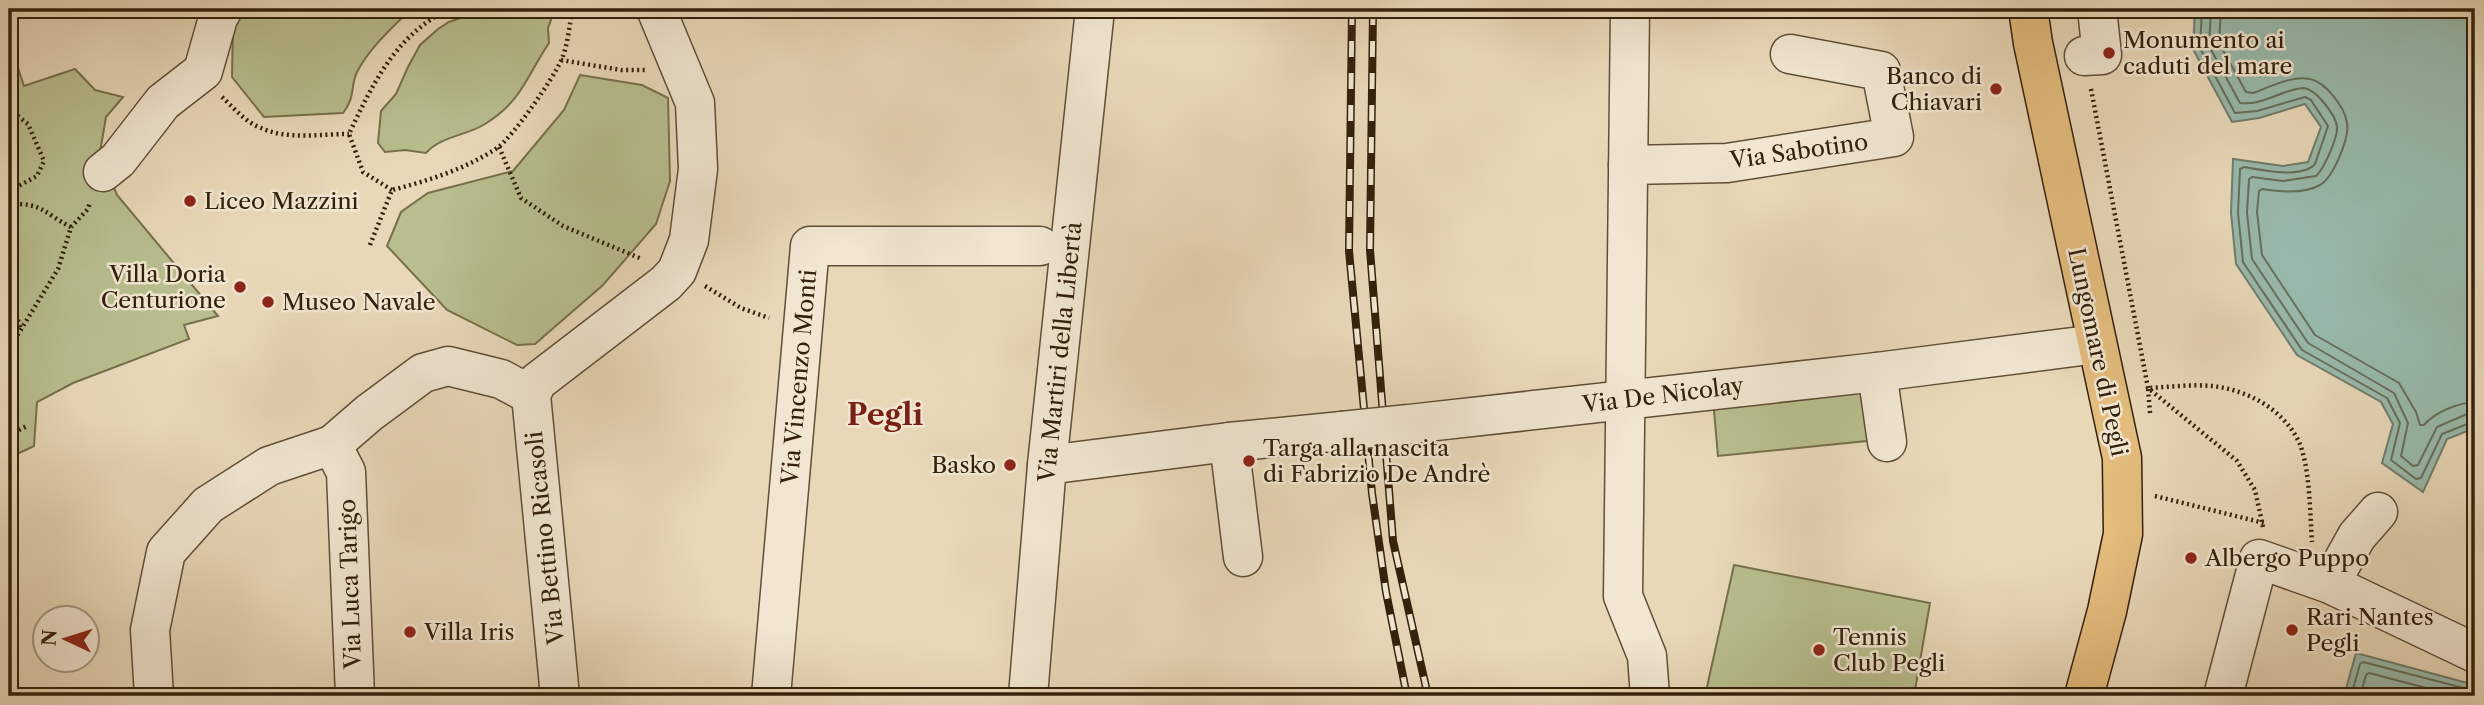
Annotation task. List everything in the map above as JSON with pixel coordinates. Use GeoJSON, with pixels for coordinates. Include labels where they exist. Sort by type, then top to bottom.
{"type":"FeatureCollection","features":[{"type":"Feature","properties":{"kind":"main road","name":"Lungomare di Pegli"},"geometry":{"type":"LineString","coordinates":[[2028,9],[2122,458],[2123,534],[2107,611],[2084,696]]}},
{"type":"Feature","properties":{"kind":"street","name":"Via Martiri della Libertà"},"geometry":{"type":"LineString","coordinates":[[1028,696],[1047,465],[1095,9]]}},
{"type":"Feature","properties":{"kind":"street"},"geometry":{"type":"LineString","coordinates":[[1630,9],[1623,596],[1647,656],[1650,696]]}},
{"type":"Feature","properties":{"kind":"street"},"geometry":{"type":"LineString","coordinates":[[2084,57],[2102,55],[2096,9]]}},
{"type":"Feature","properties":{"kind":"street"},"geometry":{"type":"LineString","coordinates":[[154,696],[150,630],[166,552],[208,505],[269,466],[339,459],[369,413],[423,373],[448,366],[534,388],[653,294],[677,271],[689,240],[698,169],[695,103],[661,11]]}},
{"type":"Feature","properties":{"kind":"street"},"geometry":{"type":"LineString","coordinates":[[103,172],[118,160],[163,102],[203,71],[221,13]]}},
{"type":"Feature","properties":{"kind":"street","name":"Via Sabotino"},"geometry":{"type":"LineString","coordinates":[[1628,165],[1727,163],[1894,137],[1881,71],[1790,54]]}},
{"type":"Feature","properties":{"kind":"street","name":"Via Vincenzo Monti"},"geometry":{"type":"LineString","coordinates":[[771,696],[810,246],[1040,246]]}},
{"type":"Feature","properties":{"kind":"street","name":"Via De Nicolay"},"geometry":{"type":"LineString","coordinates":[[1047,465],[1229,442],[1342,432],[1877,372],[2097,344]]}},
{"type":"Feature","properties":{"kind":"street"},"geometry":{"type":"LineString","coordinates":[[1877,372],[1887,442]]}},
{"type":"Feature","properties":{"kind":"street","name":"Via Bettino Ricasoli"},"geometry":{"type":"LineString","coordinates":[[534,388],[560,696]]}},
{"type":"Feature","properties":{"kind":"street"},"geometry":{"type":"LineString","coordinates":[[1229,442],[1243,557]]}},
{"type":"Feature","properties":{"kind":"street","name":"Via Luca Tarigo"},"geometry":{"type":"LineString","coordinates":[[339,459],[355,696]]}},
{"type":"Feature","properties":{"kind":"street"},"geometry":{"type":"LineString","coordinates":[[2320,580],[2378,512]]}},
{"type":"Feature","properties":{"kind":"street"},"geometry":{"type":"LineString","coordinates":[[2223,696],[2261,541],[2320,580],[2475,653]]}},
{"type":"Feature","properties":{"kind":"path"},"geometry":{"type":"LineString","coordinates":[[449,9],[400,44],[370,89],[349,134],[363,172],[391,190],[460,167],[499,147],[530,110],[561,60],[573,9]]}},
{"type":"Feature","properties":{"kind":"path","name":"Lungomare di Pegli"},"geometry":{"type":"LineString","coordinates":[[2084,57],[2148,385],[2150,414]]}},
{"type":"Feature","properties":{"kind":"path"},"geometry":{"type":"LineString","coordinates":[[561,60],[621,70],[683,71]]}},
{"type":"Feature","properties":{"kind":"path"},"geometry":{"type":"LineString","coordinates":[[203,71],[213,87],[243,118],[262,129],[290,135],[349,134]]}},
{"type":"Feature","properties":{"kind":"path"},"geometry":{"type":"LineString","coordinates":[[9,109],[28,124],[44,161],[37,176],[11,190],[9,204],[27,204],[42,208],[71,227]]}},
{"type":"Feature","properties":{"kind":"path"},"geometry":{"type":"LineString","coordinates":[[499,147],[521,198],[540,212],[586,237],[641,258],[649,267],[677,271],[741,308],[777,320]]}},
{"type":"Feature","properties":{"kind":"path"},"geometry":{"type":"LineString","coordinates":[[9,349],[58,269],[71,227],[88,209],[103,172]]}},
{"type":"Feature","properties":{"kind":"path"},"geometry":{"type":"LineString","coordinates":[[370,245],[391,190]]}},
{"type":"Feature","properties":{"kind":"path"},"geometry":{"type":"LineString","coordinates":[[9,294],[22,330]]}},
{"type":"Feature","properties":{"kind":"path"},"geometry":{"type":"LineString","coordinates":[[2148,385],[2237,461],[2255,490],[2261,541],[2151,495],[2149,506]]}},
{"type":"Feature","properties":{"kind":"path"},"geometry":{"type":"LineString","coordinates":[[2148,385],[2213,386],[2255,398],[2279,413],[2299,442],[2307,478],[2313,551],[2320,580]]}},
{"type":"Feature","properties":{"kind":"path"},"geometry":{"type":"LineString","coordinates":[[9,435],[27,426]]}},
{"type":"Feature","properties":{"kind":"green space"},"geometry":{"type":"Polygon","coordinates":[[[243,9],[411,9],[362,63],[355,77],[350,102],[343,113],[264,117],[232,77],[233,24],[243,9]]]}},
{"type":"Feature","properties":{"kind":"green space"},"geometry":{"type":"Polygon","coordinates":[[[486,9],[555,9],[548,28],[549,43],[516,97],[485,124],[439,143],[426,153],[405,150],[385,152],[378,143],[381,111],[396,94],[420,45],[449,22],[486,9]]]}},
{"type":"Feature","properties":{"kind":"green space"},"geometry":{"type":"Polygon","coordinates":[[[9,41],[24,86],[75,69],[95,90],[123,97],[106,117],[100,152],[117,195],[218,316],[184,325],[189,339],[73,383],[37,402],[34,446],[9,458],[9,41]]]}},
{"type":"Feature","properties":{"kind":"green space"},"geometry":{"type":"Polygon","coordinates":[[[580,75],[642,85],[668,98],[670,181],[656,224],[603,285],[535,344],[517,345],[447,310],[387,246],[401,212],[428,193],[513,171],[564,110],[580,75]]]}},
{"type":"Feature","properties":{"kind":"green space"},"geometry":{"type":"Polygon","coordinates":[[[1870,384],[1876,440],[1718,456],[1713,399],[1870,384]]]}},
{"type":"Feature","properties":{"kind":"green space","name":"Tennis Club Pegli"},"geometry":{"type":"Polygon","coordinates":[[[1734,565],[1930,603],[1914,696],[1705,696],[1734,565]]]}},
{"type":"Feature","properties":{"kind":"water"},"geometry":{"type":"Polygon","coordinates":[[[2195,9],[2475,9],[2475,428],[2447,439],[2423,492],[2382,463],[2393,424],[2381,402],[2297,355],[2236,264],[2231,213],[2233,159],[2283,166],[2308,162],[2321,127],[2305,104],[2259,118],[2232,122],[2193,49],[2195,9]]]}},
{"type":"Feature","properties":{"kind":"water"},"geometry":{"type":"Polygon","coordinates":[[[2356,653],[2475,685],[2475,696],[2344,696],[2356,653]]]}},
{"type":"Feature","properties":{"kind":"railway"},"geometry":{"type":"LineString","coordinates":[[1352,9],[1349,251],[1372,493],[1386,592],[1407,696]]}},
{"type":"Feature","properties":{"kind":"railway"},"geometry":{"type":"LineString","coordinates":[[1373,9],[1370,250],[1393,541],[1428,696]]}},
{"type":"Feature","properties":{"kind":"place","name":"Monumento ai caduti del mare"},"geometry":{"type":"Point","coordinates":[2109,53]}},
{"type":"Feature","properties":{"kind":"place","name":"Banco di Chiavari"},"geometry":{"type":"Point","coordinates":[1996,89]}},
{"type":"Feature","properties":{"kind":"place","name":"Liceo Mazzini"},"geometry":{"type":"Point","coordinates":[190,201]}},
{"type":"Feature","properties":{"kind":"place","name":"Villa Doria Centurione"},"geometry":{"type":"Point","coordinates":[240,287]}},
{"type":"Feature","properties":{"kind":"place","name":"Museo Navale"},"geometry":{"type":"Point","coordinates":[268,302]}},
{"type":"Feature","properties":{"kind":"place","name":"Targa alla nascita di Fabrizio De Andrè"},"geometry":{"type":"Point","coordinates":[1249,461]}},
{"type":"Feature","properties":{"kind":"place","name":"Basko"},"geometry":{"type":"Point","coordinates":[1010,465]}},
{"type":"Feature","properties":{"kind":"place","name":"Albergo Puppo"},"geometry":{"type":"Point","coordinates":[2191,558]}},
{"type":"Feature","properties":{"kind":"place","name":"Rari Nantes Pegli"},"geometry":{"type":"Point","coordinates":[2292,630]}},
{"type":"Feature","properties":{"kind":"place","name":"Villa Iris"},"geometry":{"type":"Point","coordinates":[410,632]}},
{"type":"Feature","properties":{"kind":"place","name":"Tennis Club Pegli"},"geometry":{"type":"Point","coordinates":[1819,650]}},
{"type":"Feature","properties":{"kind":"district","name":"Pegli"},"geometry":{"type":"Point","coordinates":[885,415]}}]}
